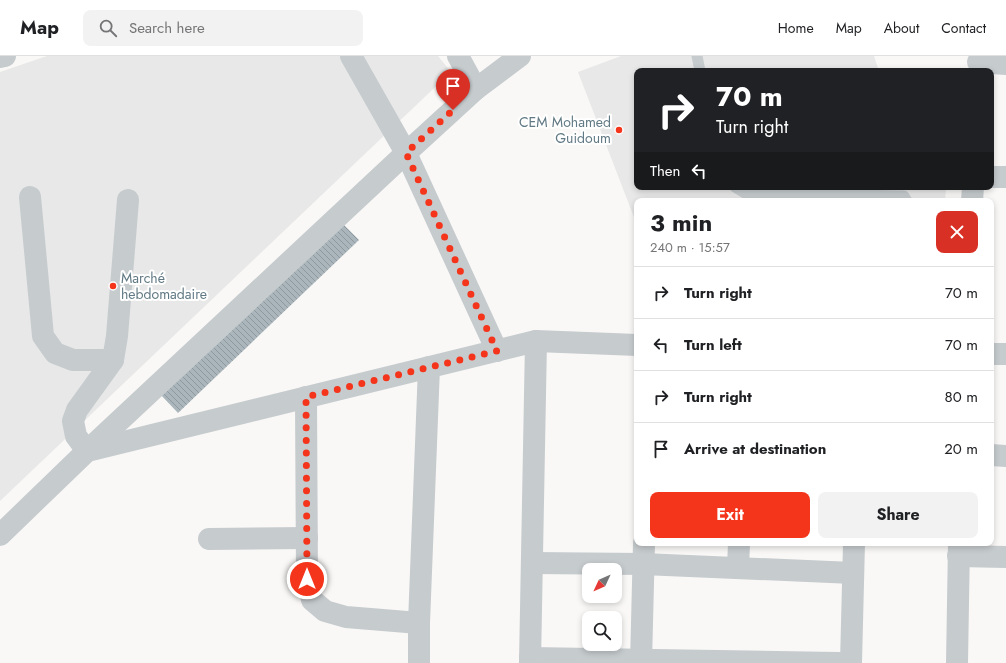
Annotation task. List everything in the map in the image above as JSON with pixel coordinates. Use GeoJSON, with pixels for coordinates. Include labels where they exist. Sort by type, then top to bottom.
{"type":"FeatureCollection","features":[{"type":"Feature","properties":{"kind":"street"},"geometry":{"type":"LineString","coordinates":[[0,57],[5,56]]}},
{"type":"Feature","properties":{"kind":"street"},"geometry":{"type":"LineString","coordinates":[[351,56],[406,153],[497,351]]}},
{"type":"Feature","properties":{"kind":"street"},"geometry":{"type":"LineString","coordinates":[[458,56],[476,89]]}},
{"type":"Feature","properties":{"kind":"street"},"geometry":{"type":"LineString","coordinates":[[0,535],[87,451],[406,153],[476,89],[520,56]]}},
{"type":"Feature","properties":{"kind":"street"},"geometry":{"type":"LineString","coordinates":[[976,63],[1006,64]]}},
{"type":"Feature","properties":{"kind":"street"},"geometry":{"type":"LineString","coordinates":[[994,177],[1006,177]]}},
{"type":"Feature","properties":{"kind":"street"},"geometry":{"type":"LineString","coordinates":[[30,197],[43,336],[54,353],[73,360],[113,360]]}},
{"type":"Feature","properties":{"kind":"street"},"geometry":{"type":"LineString","coordinates":[[87,451],[76,436],[74,421],[77,410],[113,360],[117,336],[128,200]]}},
{"type":"Feature","properties":{"kind":"street"},"geometry":{"type":"LineString","coordinates":[[87,451],[536,342],[634,345]]}},
{"type":"Feature","properties":{"kind":"street"},"geometry":{"type":"LineString","coordinates":[[536,342],[530,660],[839,663]]}},
{"type":"Feature","properties":{"kind":"street"},"geometry":{"type":"LineString","coordinates":[[994,354],[1006,354]]}},
{"type":"Feature","properties":{"kind":"street"},"geometry":{"type":"LineString","coordinates":[[419,663],[419,623],[429,367]]}},
{"type":"Feature","properties":{"kind":"street"},"geometry":{"type":"LineString","coordinates":[[306,397],[307,579],[312,600],[325,612],[346,617],[419,623]]}},
{"type":"Feature","properties":{"kind":"street"},"geometry":{"type":"LineString","coordinates":[[994,456],[1006,456]]}},
{"type":"Feature","properties":{"kind":"street"},"geometry":{"type":"LineString","coordinates":[[209,539],[307,538]]}},
{"type":"Feature","properties":{"kind":"street"},"geometry":{"type":"LineString","coordinates":[[738,568],[739,546]]}},
{"type":"Feature","properties":{"kind":"street"},"geometry":{"type":"LineString","coordinates":[[852,663],[854,546]]}},
{"type":"Feature","properties":{"kind":"street"},"geometry":{"type":"LineString","coordinates":[[957,663],[958,550],[1006,558]]}},
{"type":"Feature","properties":{"kind":"street"},"geometry":{"type":"LineString","coordinates":[[532,563],[643,553],[738,568],[854,573]]}},
{"type":"Feature","properties":{"kind":"street"},"geometry":{"type":"LineString","coordinates":[[641,661],[643,553]]}},
{"type":"Feature","properties":{"kind":"lane"},"geometry":{"type":"LineString","coordinates":[[697,56],[699,68]]}},
{"type":"Feature","properties":{"kind":"lane"},"geometry":{"type":"LineString","coordinates":[[741,190],[745,192],[904,196],[905,198]]}},
{"type":"Feature","properties":{"kind":"shaded area","name":"Marché hebdomadaire"},"geometry":{"type":"Polygon","coordinates":[[[47,56],[438,56],[451,72],[0,501],[0,72],[47,56]]]}},
{"type":"Feature","properties":{"kind":"shaded area","name":"CEM Mohamed Guidoum"},"geometry":{"type":"Polygon","coordinates":[[[621,56],[874,56],[878,68],[634,68],[634,190],[946,190],[945,198],[634,198],[634,217],[578,72],[621,56]]]}},
{"type":"Feature","properties":{"kind":"building"},"geometry":{"type":"Polygon","coordinates":[[[341,222],[359,240],[178,413],[160,394],[341,222]]]}},
{"type":"Feature","properties":{"kind":"place","name":"CEM Mohamed Guidoum"},"geometry":{"type":"Point","coordinates":[619,130]}},
{"type":"Feature","properties":{"kind":"place","name":"Marché hebdomadaire"},"geometry":{"type":"Point","coordinates":[113,286]}},
{"type":"Feature","properties":{"kind":"route"},"geometry":{"type":"LineString","coordinates":[[307,579],[306,397],[497,351],[406,153],[453,110]]}}]}
